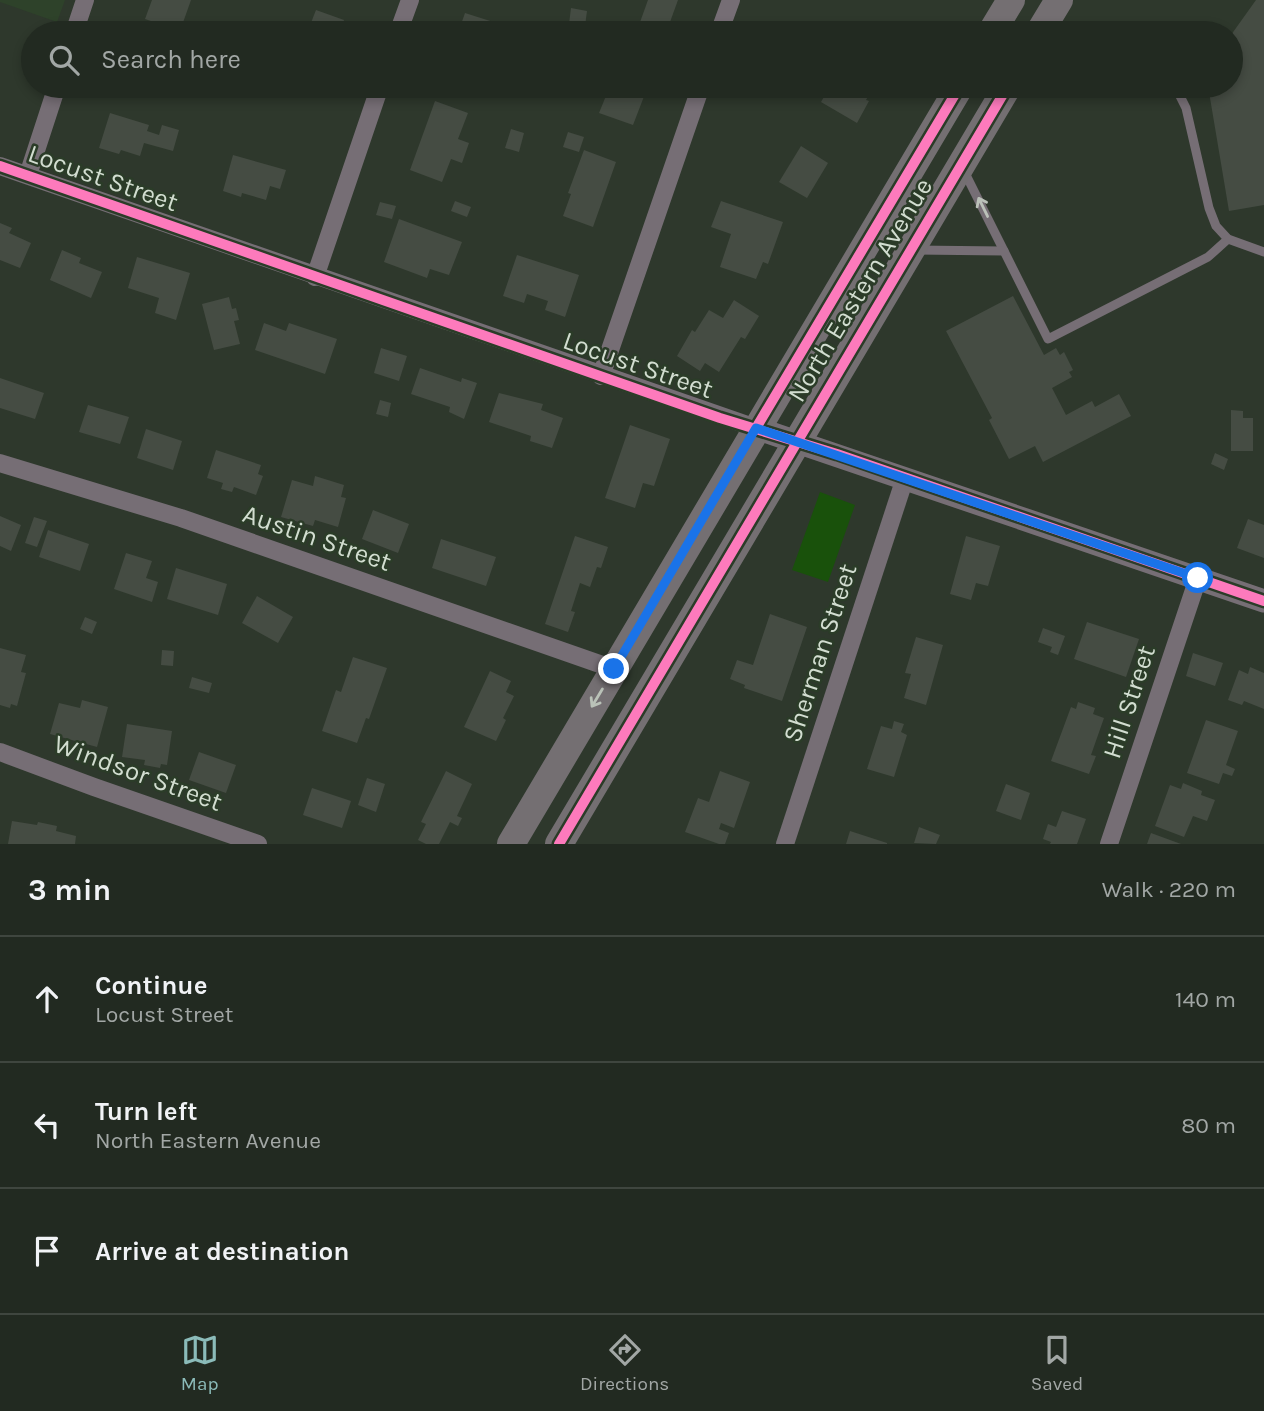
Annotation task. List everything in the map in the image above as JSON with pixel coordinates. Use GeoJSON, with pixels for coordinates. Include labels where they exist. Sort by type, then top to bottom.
{"type":"FeatureCollection","features":[{"type":"Feature","properties":{"kind":"main road"},"geometry":{"type":"LineString","coordinates":[[998,21],[1011,0]]}},
{"type":"Feature","properties":{"kind":"main road","name":"North Eastern Avenue"},"geometry":{"type":"LineString","coordinates":[[511,844],[953,98]]}},
{"type":"Feature","properties":{"kind":"main road","name":"North Eastern Avenue"},"geometry":{"type":"LineString","coordinates":[[559,844],[1001,98]]}},
{"type":"Feature","properties":{"kind":"street"},"geometry":{"type":"LineString","coordinates":[[78,21],[85,0]]}},
{"type":"Feature","properties":{"kind":"street"},"geometry":{"type":"LineString","coordinates":[[402,21],[410,0]]}},
{"type":"Feature","properties":{"kind":"street"},"geometry":{"type":"LineString","coordinates":[[723,21],[731,0]]}},
{"type":"Feature","properties":{"kind":"street"},"geometry":{"type":"LineString","coordinates":[[28,175],[53,98]]}},
{"type":"Feature","properties":{"kind":"street"},"geometry":{"type":"LineString","coordinates":[[315,277],[376,98]]}},
{"type":"Feature","properties":{"kind":"street"},"geometry":{"type":"LineString","coordinates":[[601,376],[697,98]]}},
{"type":"Feature","properties":{"kind":"street","name":"Locust Street"},"geometry":{"type":"LineString","coordinates":[[0,166],[601,376],[1264,601]]}},
{"type":"Feature","properties":{"kind":"street","name":"Austin Street"},"geometry":{"type":"LineString","coordinates":[[0,463],[181,518],[614,669]]}},
{"type":"Feature","properties":{"kind":"street","name":"Sherman Street"},"geometry":{"type":"LineString","coordinates":[[785,844],[905,478]]}},
{"type":"Feature","properties":{"kind":"street","name":"Hill Street"},"geometry":{"type":"LineString","coordinates":[[1109,844],[1198,578]]}},
{"type":"Feature","properties":{"kind":"street","name":"Windsor Street"},"geometry":{"type":"LineString","coordinates":[[0,751],[258,844]]}},
{"type":"Feature","properties":{"kind":"lane"},"geometry":{"type":"LineString","coordinates":[[1181,98],[1186,108],[1212,218],[1228,239],[1264,252]]}},
{"type":"Feature","properties":{"kind":"lane"},"geometry":{"type":"LineString","coordinates":[[961,164],[1048,339],[1208,257],[1228,239]]}},
{"type":"Feature","properties":{"kind":"lane"},"geometry":{"type":"LineString","coordinates":[[910,250],[1004,251]]}},
{"type":"Feature","properties":{"kind":"shaded area"},"geometry":{"type":"Polygon","coordinates":[[[0,0],[65,0],[57,21],[0,0]]]}},
{"type":"Feature","properties":{"kind":"green space"},"geometry":{"type":"Polygon","coordinates":[[[820,492],[855,505],[828,582],[792,570],[820,492]]]}},
{"type":"Feature","properties":{"kind":"building"},"geometry":{"type":"Polygon","coordinates":[[[152,0],[191,0],[184,21],[145,19],[152,0]]]}},
{"type":"Feature","properties":{"kind":"building"},"geometry":{"type":"Polygon","coordinates":[[[648,0],[678,0],[670,21],[640,21],[648,0]]]}},
{"type":"Feature","properties":{"kind":"building"},"geometry":{"type":"Polygon","coordinates":[[[1256,0],[1264,0],[1264,205],[1229,211],[1210,98],[1243,98],[1241,21],[1256,0]]]}},
{"type":"Feature","properties":{"kind":"building"},"geometry":{"type":"Polygon","coordinates":[[[571,8],[587,11],[586,21],[569,21],[571,8]]]}},
{"type":"Feature","properties":{"kind":"building"},"geometry":{"type":"Polygon","coordinates":[[[316,10],[344,20],[344,21],[312,21],[316,10]]]}},
{"type":"Feature","properties":{"kind":"building"},"geometry":{"type":"Polygon","coordinates":[[[465,13],[490,21],[462,21],[465,13]]]}},
{"type":"Feature","properties":{"kind":"building"},"geometry":{"type":"Polygon","coordinates":[[[605,98],[643,98],[633,125],[599,113],[605,98]]]}},
{"type":"Feature","properties":{"kind":"building"},"geometry":{"type":"Polygon","coordinates":[[[823,98],[867,98],[869,101],[857,123],[821,102],[823,98]]]}},
{"type":"Feature","properties":{"kind":"building"},"geometry":{"type":"Polygon","coordinates":[[[435,101],[468,113],[458,139],[469,143],[462,163],[451,159],[442,182],[410,170],[435,101]]]}},
{"type":"Feature","properties":{"kind":"building"},"geometry":{"type":"Polygon","coordinates":[[[110,113],[149,125],[147,131],[159,135],[162,125],[179,130],[173,151],[144,143],[140,156],[121,150],[119,154],[99,148],[110,113]]]}},
{"type":"Feature","properties":{"kind":"building"},"geometry":{"type":"Polygon","coordinates":[[[511,129],[524,133],[519,152],[505,148],[511,129]]]}},
{"type":"Feature","properties":{"kind":"building"},"geometry":{"type":"Polygon","coordinates":[[[568,132],[584,137],[579,152],[563,147],[568,132]]]}},
{"type":"Feature","properties":{"kind":"building"},"geometry":{"type":"Polygon","coordinates":[[[801,146],[828,163],[807,198],[779,182],[801,146]]]}},
{"type":"Feature","properties":{"kind":"building"},"geometry":{"type":"Polygon","coordinates":[[[584,150],[616,162],[593,227],[563,216],[571,194],[568,193],[584,150]]]}},
{"type":"Feature","properties":{"kind":"building"},"geometry":{"type":"Polygon","coordinates":[[[233,155],[286,170],[280,189],[270,186],[266,200],[242,193],[241,197],[223,191],[233,155]]]}},
{"type":"Feature","properties":{"kind":"building"},"geometry":{"type":"Polygon","coordinates":[[[455,201],[471,207],[467,217],[451,211],[455,201]]]}},
{"type":"Feature","properties":{"kind":"building"},"geometry":{"type":"Polygon","coordinates":[[[721,201],[783,222],[768,264],[763,262],[756,279],[720,267],[731,234],[711,227],[721,201]]]}},
{"type":"Feature","properties":{"kind":"building"},"geometry":{"type":"Polygon","coordinates":[[[380,202],[396,206],[392,219],[376,215],[380,202]]]}},
{"type":"Feature","properties":{"kind":"building"},"geometry":{"type":"Polygon","coordinates":[[[399,219],[462,242],[449,275],[430,269],[427,278],[384,262],[399,219]]]}},
{"type":"Feature","properties":{"kind":"building"},"geometry":{"type":"Polygon","coordinates":[[[0,223],[12,228],[9,233],[31,243],[20,268],[0,260],[0,223]]]}},
{"type":"Feature","properties":{"kind":"building"},"geometry":{"type":"Polygon","coordinates":[[[62,250],[81,258],[79,263],[102,272],[91,298],[50,280],[62,250]]]}},
{"type":"Feature","properties":{"kind":"building"},"geometry":{"type":"Polygon","coordinates":[[[517,255],[579,275],[565,317],[545,310],[548,301],[527,294],[524,303],[503,296],[517,255]]]}},
{"type":"Feature","properties":{"kind":"building"},"geometry":{"type":"Polygon","coordinates":[[[137,257],[190,273],[176,320],[155,313],[159,298],[128,288],[137,257]]]}},
{"type":"Feature","properties":{"kind":"building"},"geometry":{"type":"Polygon","coordinates":[[[1013,296],[1044,355],[1056,348],[1060,355],[1064,352],[1073,370],[1069,372],[1072,377],[1052,388],[1066,415],[1092,401],[1095,407],[1119,394],[1131,416],[1043,462],[1035,446],[1009,459],[989,420],[992,418],[946,331],[1013,296]]]}},
{"type":"Feature","properties":{"kind":"building"},"geometry":{"type":"Polygon","coordinates":[[[229,297],[239,320],[234,321],[240,344],[214,350],[202,304],[229,297]]]}},
{"type":"Feature","properties":{"kind":"building"},"geometry":{"type":"Polygon","coordinates":[[[734,300],[759,316],[745,339],[741,337],[719,372],[705,363],[700,371],[677,356],[692,330],[695,332],[709,310],[723,318],[734,300]]]}},
{"type":"Feature","properties":{"kind":"building"},"geometry":{"type":"Polygon","coordinates":[[[264,323],[286,331],[289,323],[337,339],[325,374],[255,350],[264,323]]]}},
{"type":"Feature","properties":{"kind":"building"},"geometry":{"type":"Polygon","coordinates":[[[381,348],[407,356],[399,381],[374,373],[381,348]]]}},
{"type":"Feature","properties":{"kind":"building"},"geometry":{"type":"Polygon","coordinates":[[[420,368],[461,382],[462,378],[477,383],[464,419],[449,412],[450,407],[411,394],[420,368]]]}},
{"type":"Feature","properties":{"kind":"building"},"geometry":{"type":"Polygon","coordinates":[[[0,378],[44,393],[35,419],[0,408],[0,378]]]}},
{"type":"Feature","properties":{"kind":"building"},"geometry":{"type":"Polygon","coordinates":[[[499,393],[543,404],[541,410],[563,418],[552,448],[530,441],[531,436],[489,422],[499,393]]]}},
{"type":"Feature","properties":{"kind":"building"},"geometry":{"type":"Polygon","coordinates":[[[380,400],[391,403],[388,417],[376,414],[380,400]]]}},
{"type":"Feature","properties":{"kind":"building"},"geometry":{"type":"Polygon","coordinates":[[[88,405],[129,417],[120,444],[79,432],[88,405]]]}},
{"type":"Feature","properties":{"kind":"building"},"geometry":{"type":"Polygon","coordinates":[[[1231,410],[1243,411],[1243,418],[1253,418],[1253,451],[1231,451],[1231,410]]]}},
{"type":"Feature","properties":{"kind":"building"},"geometry":{"type":"Polygon","coordinates":[[[630,425],[670,439],[654,486],[643,483],[635,508],[605,498],[630,425]]]}},
{"type":"Feature","properties":{"kind":"building"},"geometry":{"type":"Polygon","coordinates":[[[146,429],[182,441],[173,470],[137,458],[146,429]]]}},
{"type":"Feature","properties":{"kind":"building"},"geometry":{"type":"Polygon","coordinates":[[[216,450],[261,465],[258,474],[263,476],[256,495],[234,487],[232,492],[221,489],[223,483],[207,478],[216,450]]]}},
{"type":"Feature","properties":{"kind":"building"},"geometry":{"type":"Polygon","coordinates":[[[1215,453],[1228,459],[1224,470],[1211,464],[1215,453]]]}},
{"type":"Feature","properties":{"kind":"building"},"geometry":{"type":"Polygon","coordinates":[[[315,476],[344,485],[341,497],[346,498],[338,527],[315,520],[313,526],[281,517],[292,480],[313,486],[315,476]]]}},
{"type":"Feature","properties":{"kind":"building"},"geometry":{"type":"Polygon","coordinates":[[[373,510],[409,524],[398,553],[362,539],[373,510]]]}},
{"type":"Feature","properties":{"kind":"building"},"geometry":{"type":"Polygon","coordinates":[[[0,516],[21,525],[11,551],[0,546],[0,516]]]}},
{"type":"Feature","properties":{"kind":"building"},"geometry":{"type":"Polygon","coordinates":[[[34,517],[47,521],[37,547],[25,543],[34,517]]]}},
{"type":"Feature","properties":{"kind":"building"},"geometry":{"type":"Polygon","coordinates":[[[1248,519],[1264,525],[1264,558],[1237,548],[1248,519]]]}},
{"type":"Feature","properties":{"kind":"building"},"geometry":{"type":"Polygon","coordinates":[[[48,530],[89,544],[80,571],[39,557],[48,530]]]}},
{"type":"Feature","properties":{"kind":"building"},"geometry":{"type":"Polygon","coordinates":[[[575,536],[608,547],[601,568],[597,567],[590,587],[580,583],[568,632],[545,624],[575,536]]]}},
{"type":"Feature","properties":{"kind":"building"},"geometry":{"type":"Polygon","coordinates":[[[966,536],[1000,546],[988,586],[976,583],[971,600],[950,594],[966,536]]]}},
{"type":"Feature","properties":{"kind":"building"},"geometry":{"type":"Polygon","coordinates":[[[441,539],[496,557],[486,586],[432,568],[441,539]]]}},
{"type":"Feature","properties":{"kind":"building"},"geometry":{"type":"Polygon","coordinates":[[[126,553],[152,561],[146,578],[158,582],[152,602],[114,589],[126,553]]]}},
{"type":"Feature","properties":{"kind":"building"},"geometry":{"type":"Polygon","coordinates":[[[176,568],[227,584],[218,615],[167,599],[176,568]]]}},
{"type":"Feature","properties":{"kind":"building"},"geometry":{"type":"Polygon","coordinates":[[[257,596],[293,617],[278,643],[242,623],[257,596]]]}},
{"type":"Feature","properties":{"kind":"building"},"geometry":{"type":"Polygon","coordinates":[[[770,614],[807,627],[782,701],[744,688],[745,685],[730,679],[737,660],[753,665],[770,614]]]}},
{"type":"Feature","properties":{"kind":"building"},"geometry":{"type":"Polygon","coordinates":[[[85,617],[97,622],[92,634],[80,629],[85,617]]]}},
{"type":"Feature","properties":{"kind":"building"},"geometry":{"type":"Polygon","coordinates":[[[1087,622],[1139,639],[1126,677],[1074,659],[1087,622]]]}},
{"type":"Feature","properties":{"kind":"building"},"geometry":{"type":"Polygon","coordinates":[[[1043,628],[1065,636],[1058,655],[1050,652],[1052,647],[1038,642],[1043,628]]]}},
{"type":"Feature","properties":{"kind":"building"},"geometry":{"type":"Polygon","coordinates":[[[916,637],[943,645],[926,705],[904,698],[911,674],[905,673],[916,637]]]}},
{"type":"Feature","properties":{"kind":"building"},"geometry":{"type":"Polygon","coordinates":[[[0,648],[26,655],[21,672],[26,673],[17,706],[11,704],[10,708],[0,705],[0,648]]]}},
{"type":"Feature","properties":{"kind":"building"},"geometry":{"type":"Polygon","coordinates":[[[162,650],[174,651],[173,666],[161,665],[162,650]]]}},
{"type":"Feature","properties":{"kind":"building"},"geometry":{"type":"Polygon","coordinates":[[[1193,653],[1223,663],[1215,686],[1186,676],[1193,653]]]}},
{"type":"Feature","properties":{"kind":"building"},"geometry":{"type":"Polygon","coordinates":[[[353,657],[387,668],[369,719],[366,718],[357,743],[322,731],[336,690],[341,692],[353,657]]]}},
{"type":"Feature","properties":{"kind":"building"},"geometry":{"type":"Polygon","coordinates":[[[1250,667],[1264,673],[1264,709],[1244,701],[1242,705],[1228,700],[1239,670],[1248,674],[1250,667]]]}},
{"type":"Feature","properties":{"kind":"building"},"geometry":{"type":"Polygon","coordinates":[[[490,671],[511,681],[506,692],[514,696],[496,741],[464,727],[490,671]]]}},
{"type":"Feature","properties":{"kind":"building"},"geometry":{"type":"Polygon","coordinates":[[[192,677],[212,683],[209,693],[189,688],[192,677]]]}},
{"type":"Feature","properties":{"kind":"building"},"geometry":{"type":"Polygon","coordinates":[[[82,700],[108,707],[97,747],[50,734],[59,703],[80,708],[82,700]]]}},
{"type":"Feature","properties":{"kind":"building"},"geometry":{"type":"Polygon","coordinates":[[[1078,702],[1095,708],[1093,714],[1104,718],[1091,755],[1096,756],[1089,774],[1051,761],[1071,707],[1076,709],[1078,702]]]}},
{"type":"Feature","properties":{"kind":"building"},"geometry":{"type":"Polygon","coordinates":[[[1206,720],[1238,731],[1226,765],[1235,769],[1232,776],[1223,773],[1219,784],[1187,773],[1206,720]]]}},
{"type":"Feature","properties":{"kind":"building"},"geometry":{"type":"Polygon","coordinates":[[[894,721],[904,724],[901,732],[907,735],[894,777],[867,769],[881,726],[892,729],[894,721]]]}},
{"type":"Feature","properties":{"kind":"building"},"geometry":{"type":"Polygon","coordinates":[[[127,724],[172,731],[167,765],[161,764],[160,768],[144,765],[145,760],[122,757],[127,724]]]}},
{"type":"Feature","properties":{"kind":"building"},"geometry":{"type":"Polygon","coordinates":[[[199,752],[236,765],[226,793],[189,780],[199,752]]]}},
{"type":"Feature","properties":{"kind":"building"},"geometry":{"type":"Polygon","coordinates":[[[446,771],[472,784],[457,816],[462,818],[458,826],[450,822],[439,844],[426,844],[418,840],[426,824],[421,822],[446,771]]]}},
{"type":"Feature","properties":{"kind":"building"},"geometry":{"type":"Polygon","coordinates":[[[720,771],[750,782],[734,828],[721,823],[719,829],[729,833],[725,844],[685,832],[698,798],[709,802],[720,771]]]}},
{"type":"Feature","properties":{"kind":"building"},"geometry":{"type":"Polygon","coordinates":[[[367,778],[385,784],[376,812],[358,805],[367,778]]]}},
{"type":"Feature","properties":{"kind":"building"},"geometry":{"type":"Polygon","coordinates":[[[1183,783],[1202,791],[1201,795],[1215,800],[1207,821],[1193,816],[1184,837],[1155,826],[1170,785],[1181,789],[1183,783]]]}},
{"type":"Feature","properties":{"kind":"building"},"geometry":{"type":"Polygon","coordinates":[[[1006,784],[1030,793],[1021,820],[996,811],[1006,784]]]}},
{"type":"Feature","properties":{"kind":"building"},"geometry":{"type":"Polygon","coordinates":[[[312,788],[351,801],[342,828],[303,815],[312,788]]]}},
{"type":"Feature","properties":{"kind":"building"},"geometry":{"type":"Polygon","coordinates":[[[1062,811],[1086,819],[1077,844],[1050,844],[1051,842],[1043,839],[1048,824],[1056,827],[1062,811]]]}},
{"type":"Feature","properties":{"kind":"building"},"geometry":{"type":"Polygon","coordinates":[[[12,821],[57,826],[56,831],[76,836],[75,844],[8,844],[12,821]]]}},
{"type":"Feature","properties":{"kind":"building"},"geometry":{"type":"Polygon","coordinates":[[[919,827],[940,835],[936,844],[914,843],[919,827]]]}},
{"type":"Feature","properties":{"kind":"building"},"geometry":{"type":"Polygon","coordinates":[[[850,831],[887,843],[887,844],[846,844],[850,831]]]}},
{"type":"Feature","properties":{"kind":"building"},"geometry":{"type":"Polygon","coordinates":[[[1151,833],[1181,844],[1147,844],[1151,833]]]}},
{"type":"Feature","properties":{"kind":"cycle path"},"geometry":{"type":"LineString","coordinates":[[756,428],[953,98]]}},
{"type":"Feature","properties":{"kind":"cycle path"},"geometry":{"type":"LineString","coordinates":[[559,844],[1001,98]]}},
{"type":"Feature","properties":{"kind":"cycle path"},"geometry":{"type":"LineString","coordinates":[[0,166],[720,418],[837,454],[1264,601]]}},
{"type":"Feature","properties":{"kind":"route"},"geometry":{"type":"LineString","coordinates":[[614,669],[756,428],[1198,578]]}}]}
